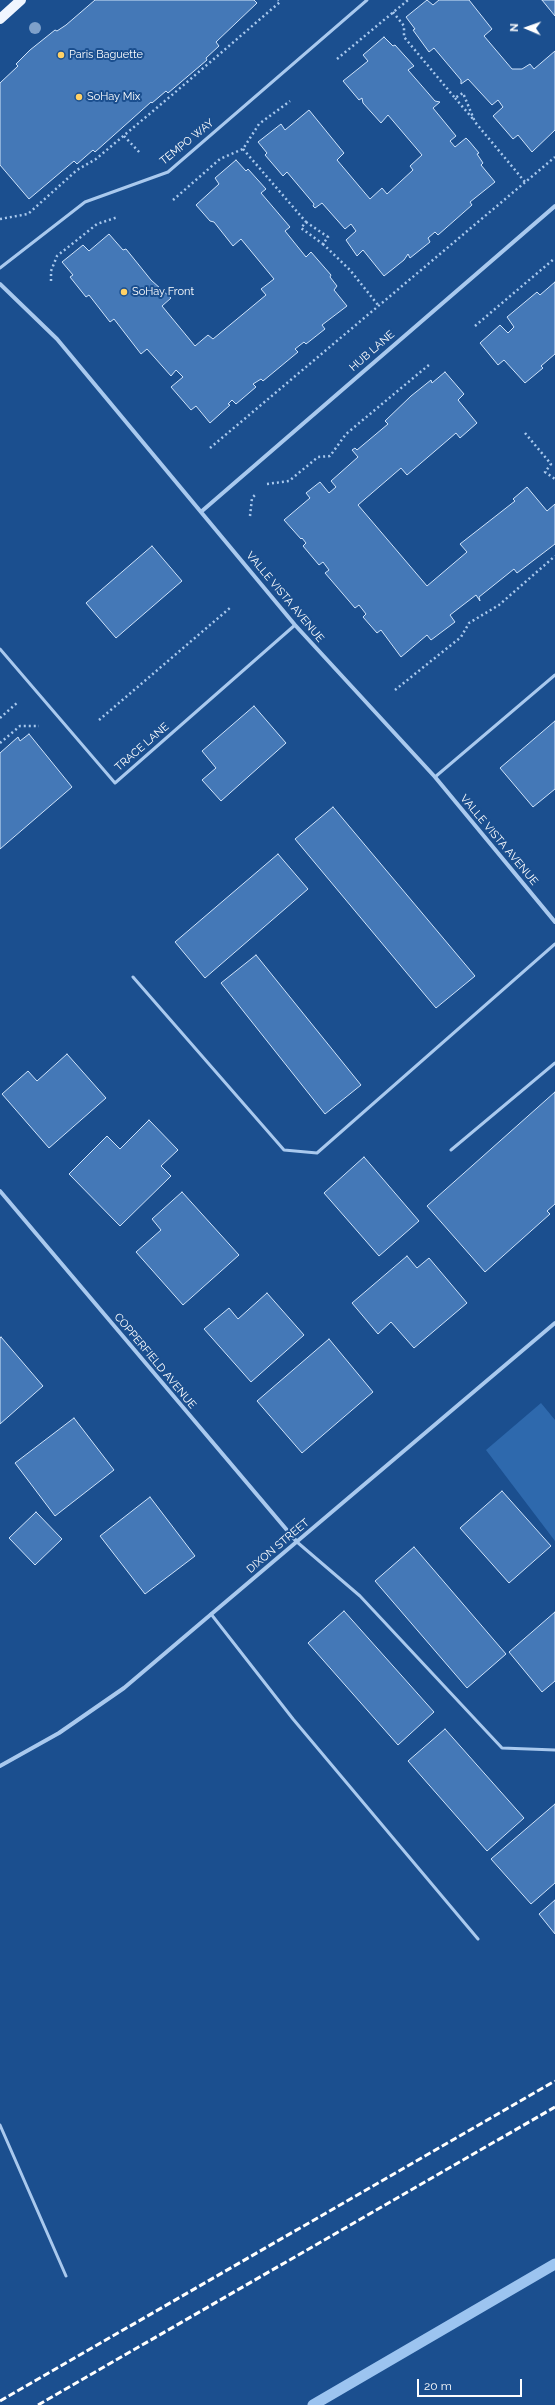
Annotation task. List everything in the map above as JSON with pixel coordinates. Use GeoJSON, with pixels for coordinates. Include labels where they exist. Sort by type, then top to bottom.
{"type":"FeatureCollection","features":[{"type":"Feature","properties":{"kind":"main road"},"geometry":{"type":"LineString","coordinates":[[0,19],[21,0]]}},
{"type":"Feature","properties":{"kind":"street","name":"HUB LANE"},"geometry":{"type":"LineString","coordinates":[[202,511],[555,206]]}},
{"type":"Feature","properties":{"kind":"street","name":"VALLE VISTA AVENUE"},"geometry":{"type":"LineString","coordinates":[[0,284],[57,339],[202,511],[295,625],[435,777],[555,922]]}},
{"type":"Feature","properties":{"kind":"street","name":"COPPERFIELD AVENUE"},"geometry":{"type":"LineString","coordinates":[[0,1191],[296,1542]]}},
{"type":"Feature","properties":{"kind":"street","name":"DIXON STREET"},"geometry":{"type":"LineString","coordinates":[[0,1766],[59,1733],[108,1700],[555,1323]]}},
{"type":"Feature","properties":{"kind":"lane","name":"TEMPO WAY"},"geometry":{"type":"LineString","coordinates":[[0,268],[85,202],[168,172],[367,0]]}},
{"type":"Feature","properties":{"kind":"lane","name":"TRACE LANE"},"geometry":{"type":"LineString","coordinates":[[0,649],[115,783],[295,625]]}},
{"type":"Feature","properties":{"kind":"lane"},"geometry":{"type":"LineString","coordinates":[[435,777],[555,675]]}},
{"type":"Feature","properties":{"kind":"lane"},"geometry":{"type":"LineString","coordinates":[[133,977],[284,1150],[317,1153],[555,944]]}},
{"type":"Feature","properties":{"kind":"lane"},"geometry":{"type":"LineString","coordinates":[[451,1150],[555,1063]]}},
{"type":"Feature","properties":{"kind":"lane"},"geometry":{"type":"LineString","coordinates":[[296,1542],[360,1596],[502,1748],[555,1750]]}},
{"type":"Feature","properties":{"kind":"lane"},"geometry":{"type":"LineString","coordinates":[[211,1614],[293,1719],[478,1939]]}},
{"type":"Feature","properties":{"kind":"lane"},"geometry":{"type":"LineString","coordinates":[[0,2125],[66,2276]]}},
{"type":"Feature","properties":{"kind":"path"},"geometry":{"type":"LineString","coordinates":[[0,220],[28,214],[76,170],[96,159],[124,136],[280,2],[278,0]]}},
{"type":"Feature","properties":{"kind":"path"},"geometry":{"type":"LineString","coordinates":[[337,59],[408,0]]}},
{"type":"Feature","properties":{"kind":"path"},"geometry":{"type":"LineString","coordinates":[[393,12],[404,26],[404,37],[525,182]]}},
{"type":"Feature","properties":{"kind":"path"},"geometry":{"type":"LineString","coordinates":[[455,98],[463,93],[475,122]]}},
{"type":"Feature","properties":{"kind":"path"},"geometry":{"type":"LineString","coordinates":[[173,200],[220,159],[243,149],[259,124],[290,101]]}},
{"type":"Feature","properties":{"kind":"path"},"geometry":{"type":"LineString","coordinates":[[124,136],[141,154]]}},
{"type":"Feature","properties":{"kind":"path"},"geometry":{"type":"LineString","coordinates":[[243,149],[306,222],[328,237],[323,244]]}},
{"type":"Feature","properties":{"kind":"path"},"geometry":{"type":"LineString","coordinates":[[210,448],[555,157]]}},
{"type":"Feature","properties":{"kind":"path"},"geometry":{"type":"LineString","coordinates":[[51,281],[51,271],[57,256],[97,224],[118,217]]}},
{"type":"Feature","properties":{"kind":"path"},"geometry":{"type":"LineString","coordinates":[[306,222],[302,228],[323,244],[350,270],[378,305]]}},
{"type":"Feature","properties":{"kind":"path"},"geometry":{"type":"LineString","coordinates":[[475,326],[555,258]]}},
{"type":"Feature","properties":{"kind":"path"},"geometry":{"type":"LineString","coordinates":[[264,485],[289,481],[318,457],[330,456],[346,434],[430,364]]}},
{"type":"Feature","properties":{"kind":"path"},"geometry":{"type":"LineString","coordinates":[[525,433],[551,464],[545,472],[555,479]]}},
{"type":"Feature","properties":{"kind":"path"},"geometry":{"type":"LineString","coordinates":[[250,516],[252,498],[260,489]]}},
{"type":"Feature","properties":{"kind":"path"},"geometry":{"type":"LineString","coordinates":[[395,690],[461,637],[469,623],[499,605],[555,556]]}},
{"type":"Feature","properties":{"kind":"path"},"geometry":{"type":"LineString","coordinates":[[99,720],[231,607]]}},
{"type":"Feature","properties":{"kind":"path"},"geometry":{"type":"LineString","coordinates":[[0,718],[19,702]]}},
{"type":"Feature","properties":{"kind":"path"},"geometry":{"type":"LineString","coordinates":[[0,743],[20,726],[40,726]]}},
{"type":"Feature","properties":{"kind":"shaded area"},"geometry":{"type":"Polygon","coordinates":[[[541,1403],[555,1420],[555,1541],[486,1450],[541,1403]]]}},
{"type":"Feature","properties":{"kind":"building","name":"SoHay Mix"},"geometry":{"type":"Polygon","coordinates":[[[95,0],[254,0],[257,3],[216,42],[219,46],[206,58],[207,60],[168,93],[166,91],[152,103],[151,102],[95,152],[93,150],[77,164],[74,161],[29,199],[0,165],[0,83],[18,66],[16,64],[30,50],[55,30],[57,31],[66,25],[95,0]]]}},
{"type":"Feature","properties":{"kind":"building"},"geometry":{"type":"Polygon","coordinates":[[[427,0],[433,5],[439,0],[469,0],[492,29],[484,36],[512,69],[522,69],[530,64],[534,69],[555,51],[555,130],[532,152],[518,135],[513,139],[493,116],[503,107],[498,100],[492,105],[468,79],[461,84],[461,80],[434,48],[429,52],[413,30],[415,29],[406,17],[427,0]]]}},
{"type":"Feature","properties":{"kind":"building"},"geometry":{"type":"Polygon","coordinates":[[[542,0],[555,0],[555,16],[542,0]]]}},
{"type":"Feature","properties":{"kind":"building"},"geometry":{"type":"Polygon","coordinates":[[[384,37],[393,46],[395,45],[414,66],[408,70],[435,101],[440,102],[433,108],[456,136],[450,141],[455,147],[466,138],[479,153],[477,154],[483,163],[481,165],[495,182],[470,202],[472,205],[438,235],[435,232],[428,238],[430,242],[410,258],[408,254],[404,260],[384,276],[363,250],[357,256],[346,240],[356,231],[351,224],[345,229],[322,203],[315,208],[313,206],[314,204],[287,172],[283,176],[265,155],[267,153],[258,142],[281,124],[285,130],[309,110],[344,153],[337,160],[370,199],[382,188],[387,194],[413,170],[410,166],[422,155],[388,115],[381,123],[363,103],[362,98],[359,100],[343,81],[368,61],[363,55],[384,37]]]}},
{"type":"Feature","properties":{"kind":"building","name":"SoHay Front"},"geometry":{"type":"Polygon","coordinates":[[[236,160],[246,171],[248,169],[266,189],[261,193],[290,227],[285,231],[306,257],[311,252],[331,275],[330,277],[337,286],[334,290],[347,306],[322,325],[325,329],[306,344],[304,342],[295,349],[298,352],[263,381],[261,379],[253,384],[256,387],[236,404],[232,400],[228,404],[230,405],[210,423],[196,406],[191,410],[171,387],[183,377],[176,370],[171,376],[147,349],[141,354],[114,319],[110,322],[89,295],[86,297],[70,277],[73,275],[62,262],[83,245],[89,251],[109,234],[123,250],[126,249],[151,280],[171,298],[162,306],[195,346],[208,335],[213,339],[266,295],[261,289],[274,279],[241,239],[233,246],[214,222],[210,221],[196,205],[219,184],[215,178],[236,160]]]}},
{"type":"Feature","properties":{"kind":"building"},"geometry":{"type":"Polygon","coordinates":[[[555,282],[555,354],[541,366],[543,368],[525,383],[504,360],[498,365],[480,343],[500,325],[508,333],[514,327],[507,317],[537,292],[540,295],[555,282]]]}},
{"type":"Feature","properties":{"kind":"building"},"geometry":{"type":"Polygon","coordinates":[[[445,372],[464,394],[458,400],[477,423],[460,438],[456,433],[407,475],[401,468],[358,505],[427,586],[467,552],[460,544],[515,501],[513,499],[527,487],[547,511],[555,504],[555,544],[517,573],[514,569],[479,597],[480,601],[476,595],[450,615],[455,622],[431,640],[427,635],[401,657],[381,630],[377,633],[363,617],[366,614],[359,605],[355,608],[325,573],[329,570],[323,562],[319,565],[303,546],[306,543],[284,520],[310,498],[306,493],[320,482],[329,493],[336,487],[331,481],[358,457],[352,450],[355,448],[357,450],[388,424],[385,421],[411,396],[431,380],[432,383],[445,372]]]}},
{"type":"Feature","properties":{"kind":"building"},"geometry":{"type":"Polygon","coordinates":[[[152,546],[182,581],[116,638],[86,603],[152,546]]]}},
{"type":"Feature","properties":{"kind":"building"},"geometry":{"type":"Polygon","coordinates":[[[254,706],[286,743],[221,801],[202,780],[216,768],[202,751],[254,706]]]}},
{"type":"Feature","properties":{"kind":"building"},"geometry":{"type":"Polygon","coordinates":[[[555,721],[555,789],[533,807],[500,768],[555,721]]]}},
{"type":"Feature","properties":{"kind":"building"},"geometry":{"type":"Polygon","coordinates":[[[29,734],[72,787],[0,849],[0,753],[18,737],[20,741],[29,734]]]}},
{"type":"Feature","properties":{"kind":"building"},"geometry":{"type":"Polygon","coordinates":[[[333,807],[475,976],[436,1008],[295,839],[333,807]]]}},
{"type":"Feature","properties":{"kind":"building"},"geometry":{"type":"Polygon","coordinates":[[[278,854],[308,889],[205,978],[175,942],[278,854]]]}},
{"type":"Feature","properties":{"kind":"building"},"geometry":{"type":"Polygon","coordinates":[[[256,955],[361,1085],[325,1114],[221,983],[256,955]]]}},
{"type":"Feature","properties":{"kind":"building"},"geometry":{"type":"Polygon","coordinates":[[[67,1054],[106,1098],[49,1148],[2,1094],[28,1071],[37,1081],[67,1054]]]}},
{"type":"Feature","properties":{"kind":"building"},"geometry":{"type":"Polygon","coordinates":[[[555,1092],[555,1204],[547,1211],[550,1214],[485,1272],[427,1206],[555,1092]]]}},
{"type":"Feature","properties":{"kind":"building"},"geometry":{"type":"Polygon","coordinates":[[[149,1120],[178,1150],[161,1166],[171,1176],[120,1226],[69,1174],[107,1136],[120,1149],[149,1120]]]}},
{"type":"Feature","properties":{"kind":"building"},"geometry":{"type":"Polygon","coordinates":[[[364,1157],[419,1221],[379,1256],[324,1193],[364,1157]]]}},
{"type":"Feature","properties":{"kind":"building"},"geometry":{"type":"Polygon","coordinates":[[[182,1192],[239,1255],[183,1305],[136,1252],[161,1230],[152,1219],[182,1192]]]}},
{"type":"Feature","properties":{"kind":"building"},"geometry":{"type":"Polygon","coordinates":[[[407,1256],[417,1268],[429,1258],[467,1303],[414,1348],[391,1322],[378,1334],[352,1303],[407,1256]]]}},
{"type":"Feature","properties":{"kind":"building"},"geometry":{"type":"Polygon","coordinates":[[[267,1293],[304,1335],[251,1382],[204,1329],[229,1308],[238,1319],[267,1293]]]}},
{"type":"Feature","properties":{"kind":"building"},"geometry":{"type":"Polygon","coordinates":[[[1,1337],[43,1386],[0,1424],[0,1338],[1,1337]]]}},
{"type":"Feature","properties":{"kind":"building"},"geometry":{"type":"Polygon","coordinates":[[[329,1339],[373,1392],[302,1453],[257,1401],[329,1339]]]}},
{"type":"Feature","properties":{"kind":"building"},"geometry":{"type":"Polygon","coordinates":[[[74,1418],[114,1470],[55,1516],[15,1463],[74,1418]]]}},
{"type":"Feature","properties":{"kind":"building"},"geometry":{"type":"Polygon","coordinates":[[[502,1491],[551,1546],[509,1583],[460,1528],[502,1491]]]}},
{"type":"Feature","properties":{"kind":"building"},"geometry":{"type":"Polygon","coordinates":[[[150,1497],[195,1556],[145,1594],[100,1536],[150,1497]]]}},
{"type":"Feature","properties":{"kind":"building"},"geometry":{"type":"Polygon","coordinates":[[[36,1512],[62,1539],[35,1565],[9,1538],[36,1512]]]}},
{"type":"Feature","properties":{"kind":"building"},"geometry":{"type":"Polygon","coordinates":[[[414,1547],[506,1654],[467,1688],[375,1581],[414,1547]]]}},
{"type":"Feature","properties":{"kind":"building"},"geometry":{"type":"Polygon","coordinates":[[[344,1611],[434,1712],[398,1745],[308,1643],[344,1611]]]}},
{"type":"Feature","properties":{"kind":"building"},"geometry":{"type":"Polygon","coordinates":[[[555,1612],[555,1681],[542,1692],[509,1652],[555,1612]]]}},
{"type":"Feature","properties":{"kind":"building"},"geometry":{"type":"Polygon","coordinates":[[[445,1729],[524,1818],[487,1851],[408,1761],[445,1729]]]}},
{"type":"Feature","properties":{"kind":"building"},"geometry":{"type":"Polygon","coordinates":[[[555,1804],[555,1883],[531,1904],[491,1859],[555,1804]]]}},
{"type":"Feature","properties":{"kind":"building"},"geometry":{"type":"Polygon","coordinates":[[[555,1900],[555,1934],[539,1914],[555,1900]]]}},
{"type":"Feature","properties":{"kind":"waterway"},"geometry":{"type":"LineString","coordinates":[[313,2405],[555,2264]]}},
{"type":"Feature","properties":{"kind":"railway"},"geometry":{"type":"LineString","coordinates":[[0,2401],[555,2081]]}},
{"type":"Feature","properties":{"kind":"railway"},"geometry":{"type":"LineString","coordinates":[[38,2405],[555,2107]]}},
{"type":"Feature","properties":{"kind":"place","name":"Paris Baguette"},"geometry":{"type":"Point","coordinates":[61,55]}},
{"type":"Feature","properties":{"kind":"place","name":"SoHay Mix"},"geometry":{"type":"Point","coordinates":[79,97]}},
{"type":"Feature","properties":{"kind":"place","name":"SoHay Front"},"geometry":{"type":"Point","coordinates":[124,292]}}]}
